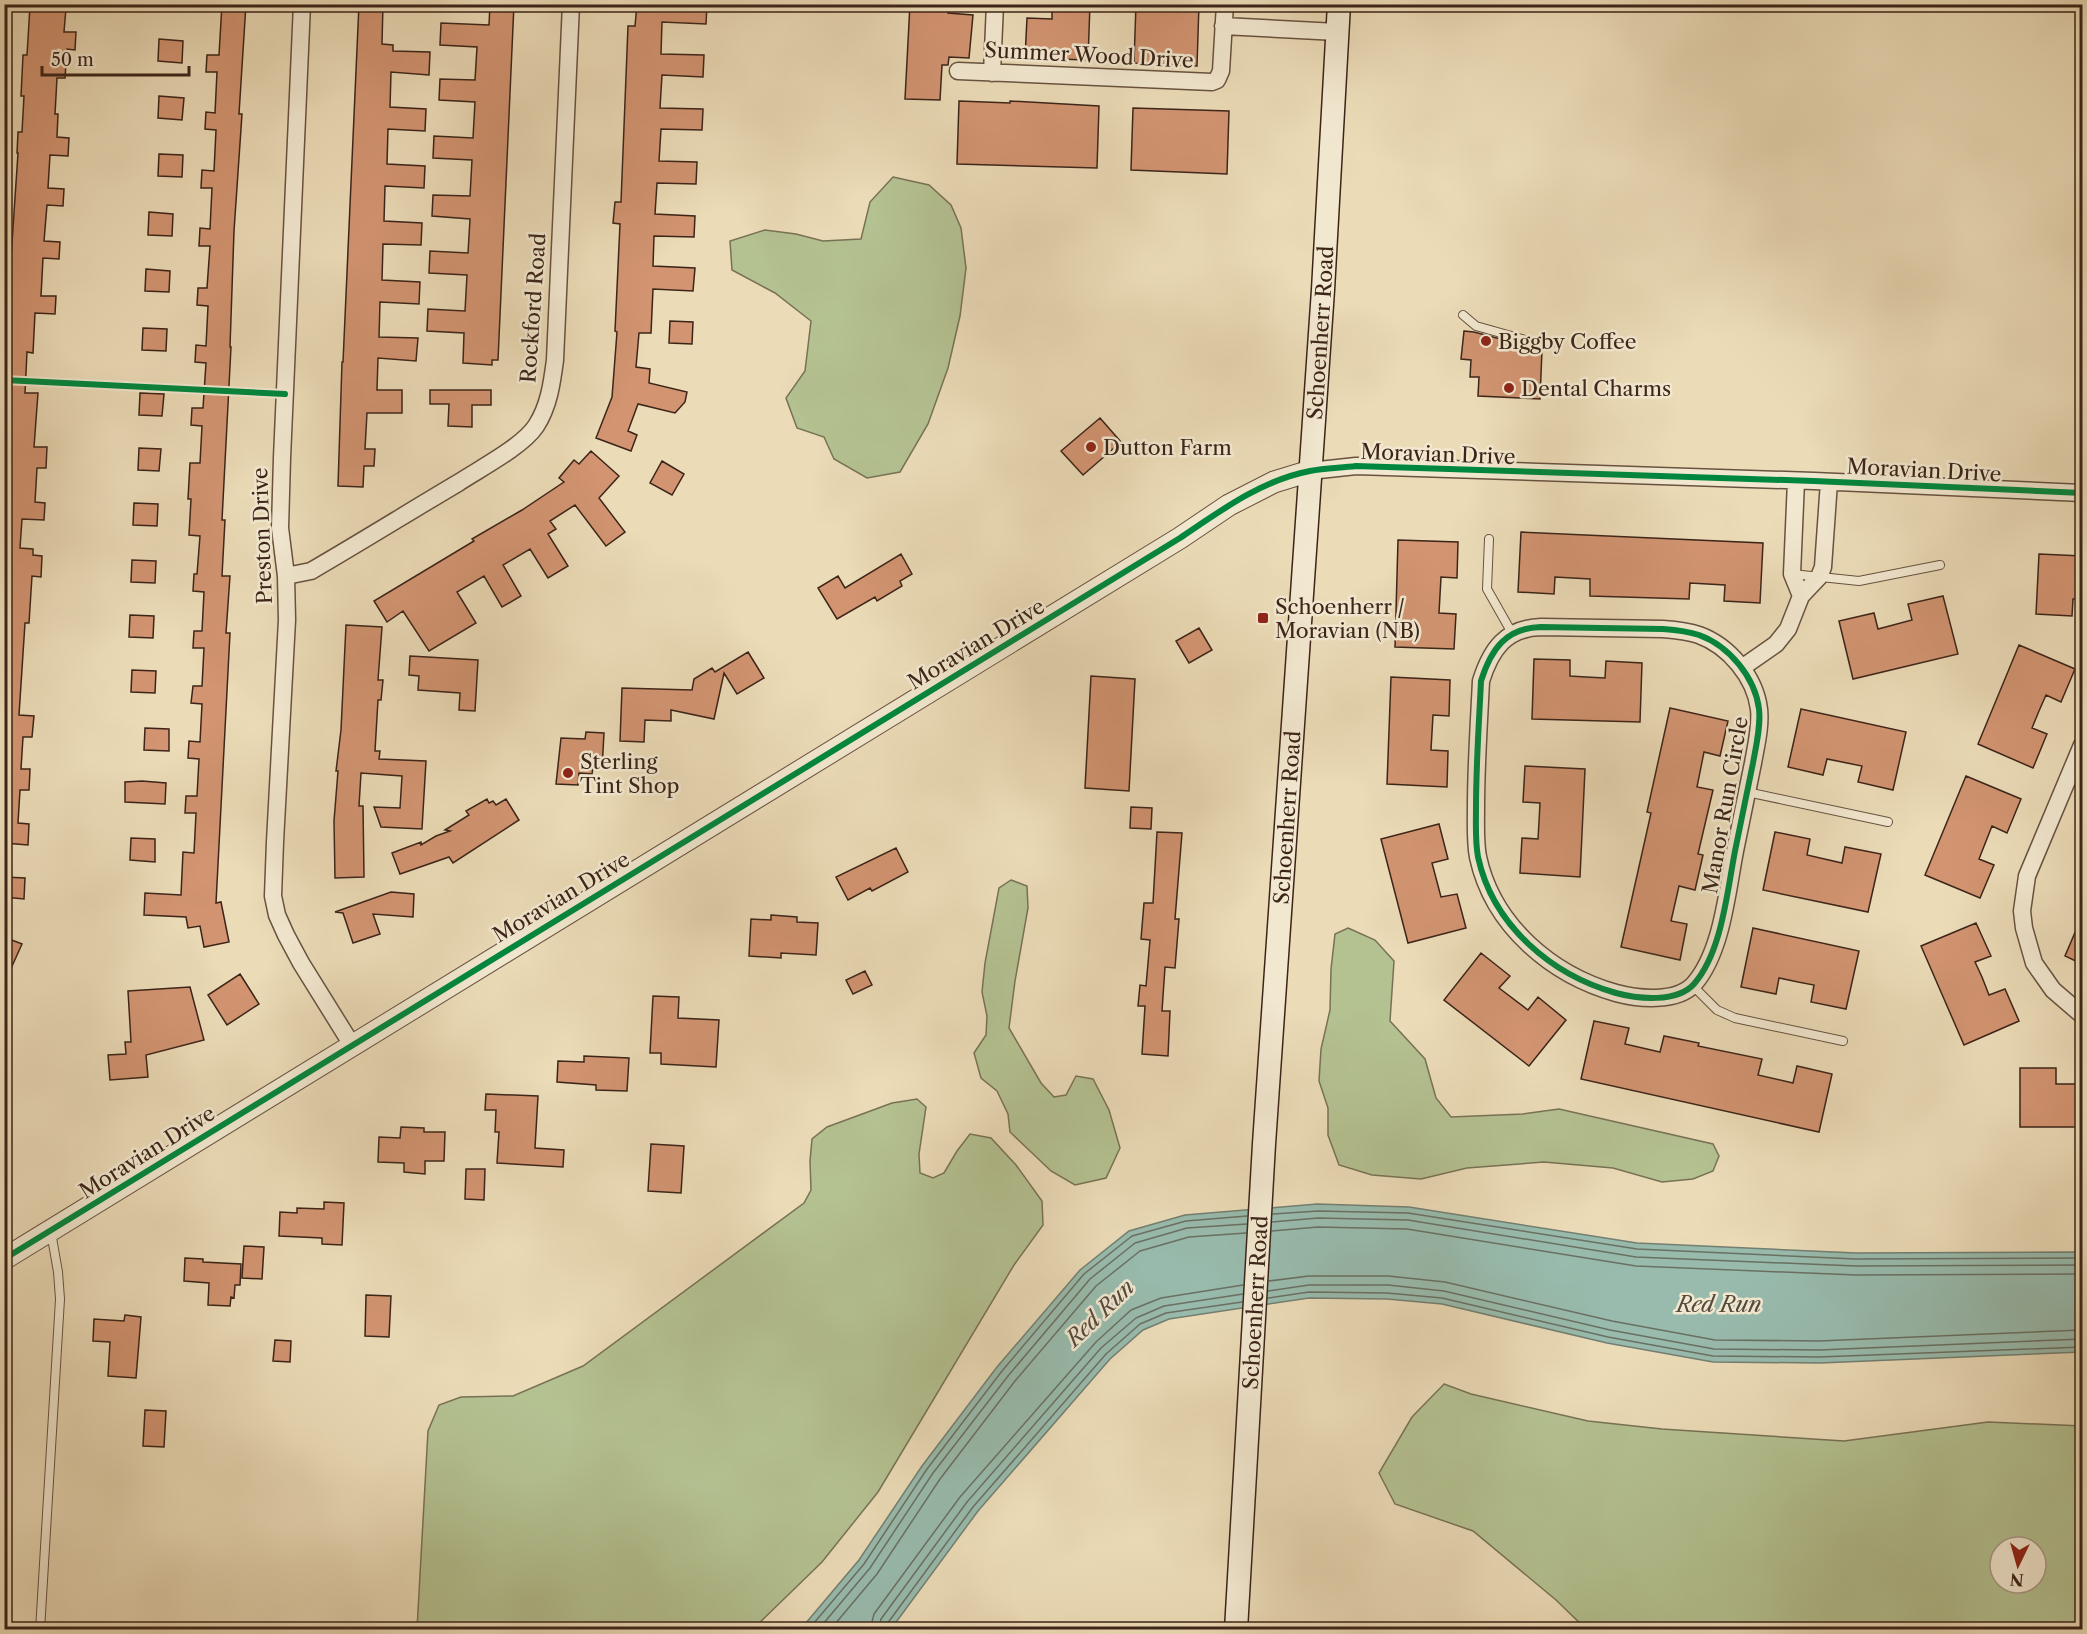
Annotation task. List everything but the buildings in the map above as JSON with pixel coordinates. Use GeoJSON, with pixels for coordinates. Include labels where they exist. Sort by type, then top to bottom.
{"type":"FeatureCollection","features":[{"type":"Feature","properties":{"kind":"main road","name":"Schoenherr Road"},"geometry":{"type":"LineString","coordinates":[[1236,1629],[1264,1144],[1324,279],[1337,5]]}},
{"type":"Feature","properties":{"kind":"street","name":"Preston Drive"},"geometry":{"type":"LineString","coordinates":[[302,4],[281,493],[280,528],[286,576],[287,620],[273,896],[277,915],[286,935],[352,1045]]}},
{"type":"Feature","properties":{"kind":"street","name":"Rockford Road"},"geometry":{"type":"LineString","coordinates":[[286,576],[311,571],[478,470],[518,443],[535,428],[544,412],[550,393],[555,360],[571,4]]}},
{"type":"Feature","properties":{"kind":"street"},"geometry":{"type":"LineString","coordinates":[[992,73],[995,4]]}},
{"type":"Feature","properties":{"kind":"street"},"geometry":{"type":"LineString","coordinates":[[1225,4],[1223,26],[1337,32]]}},
{"type":"Feature","properties":{"kind":"street","name":"Summer Wood Drive"},"geometry":{"type":"LineString","coordinates":[[958,71],[1207,83],[1217,80],[1221,71],[1223,26]]}},
{"type":"Feature","properties":{"kind":"street","name":"Moravian Drive"},"geometry":{"type":"LineString","coordinates":[[4,1259],[1180,538],[1229,505],[1274,482],[1310,471],[1356,466],[2082,493]]}},
{"type":"Feature","properties":{"kind":"street"},"geometry":{"type":"LineString","coordinates":[[1796,481],[1792,574],[1801,596]]}},
{"type":"Feature","properties":{"kind":"street"},"geometry":{"type":"LineString","coordinates":[[1743,668],[1776,644],[1788,629],[1801,596],[1819,578],[1825,555],[1829,482]]}},
{"type":"Feature","properties":{"kind":"street","name":"Manor Run Circle"},"geometry":{"type":"LineString","coordinates":[[1512,633],[1526,627],[1683,631],[1701,636],[1716,644],[1743,668],[1759,708],[1756,743],[1716,940],[1710,959],[1693,986]]}},
{"type":"Feature","properties":{"kind":"street"},"geometry":{"type":"LineString","coordinates":[[1512,633],[1494,651],[1487,663],[1481,681],[1479,714],[1476,790],[1478,857],[1500,910],[1532,949],[1561,970],[1586,984],[1630,997],[1652,999],[1669,996],[1693,986]]}},
{"type":"Feature","properties":{"kind":"street"},"geometry":{"type":"LineString","coordinates":[[2082,744],[2027,876],[2022,911],[2024,928],[2034,963],[2053,990],[2082,1015]]}},
{"type":"Feature","properties":{"kind":"lane"},"geometry":{"type":"LineString","coordinates":[[1463,315],[1476,326],[1536,343],[1554,342]]}},
{"type":"Feature","properties":{"kind":"lane"},"geometry":{"type":"LineString","coordinates":[[1489,539],[1487,589],[1512,633]]}},
{"type":"Feature","properties":{"kind":"lane"},"geometry":{"type":"LineString","coordinates":[[1792,574],[1867,581],[1940,565]]}},
{"type":"Feature","properties":{"kind":"lane"},"geometry":{"type":"LineString","coordinates":[[1747,792],[1888,822]]}},
{"type":"Feature","properties":{"kind":"lane"},"geometry":{"type":"LineString","coordinates":[[1693,986],[1717,1010],[1735,1018],[1843,1041]]}},
{"type":"Feature","properties":{"kind":"lane"},"geometry":{"type":"LineString","coordinates":[[40,1629],[60,1299],[58,1272],[50,1231]]}},
{"type":"Feature","properties":{"kind":"green space"},"geometry":{"type":"Polygon","coordinates":[[[893,177],[929,185],[951,205],[961,228],[966,268],[960,316],[948,368],[928,424],[900,472],[867,478],[834,459],[824,437],[797,428],[786,398],[805,371],[811,321],[775,293],[732,270],[730,241],[765,230],[796,234],[823,241],[861,239],[870,202],[893,177]]]}},
{"type":"Feature","properties":{"kind":"green space"},"geometry":{"type":"Polygon","coordinates":[[[1011,880],[1027,886],[1028,908],[1009,1028],[1041,1083],[1054,1097],[1066,1095],[1076,1076],[1093,1079],[1109,1110],[1120,1148],[1106,1178],[1075,1185],[1051,1171],[1010,1132],[1008,1114],[997,1091],[981,1078],[974,1053],[986,1035],[987,1016],[982,992],[985,963],[999,888],[1011,880]]]}},
{"type":"Feature","properties":{"kind":"green space"},"geometry":{"type":"Polygon","coordinates":[[[1348,928],[1375,940],[1394,961],[1390,1021],[1425,1059],[1436,1098],[1451,1117],[1523,1114],[1559,1109],[1713,1144],[1719,1156],[1713,1171],[1693,1179],[1662,1182],[1613,1168],[1544,1162],[1467,1168],[1421,1179],[1372,1175],[1339,1165],[1328,1135],[1328,1108],[1319,1081],[1321,1049],[1330,1010],[1335,934],[1348,928]]]}},
{"type":"Feature","properties":{"kind":"green space"},"geometry":{"type":"Polygon","coordinates":[[[917,1099],[926,1107],[919,1154],[920,1173],[933,1178],[944,1173],[970,1134],[991,1138],[1016,1165],[1042,1201],[1043,1225],[1014,1265],[878,1492],[822,1562],[753,1629],[417,1629],[428,1431],[439,1405],[461,1397],[513,1396],[583,1366],[804,1203],[811,1190],[812,1139],[827,1127],[892,1103],[917,1099]]]}},
{"type":"Feature","properties":{"kind":"green space"},"geometry":{"type":"Polygon","coordinates":[[[1444,1384],[1471,1394],[1588,1421],[1662,1429],[1844,1441],[1988,1422],[2082,1426],[2082,1629],[1586,1629],[1556,1600],[1473,1531],[1395,1504],[1379,1473],[1412,1417],[1444,1384]]]}},
{"type":"Feature","properties":{"kind":"water","name":"Red Run"},"geometry":{"type":"Polygon","coordinates":[[[1317,1204],[1409,1207],[1637,1243],[1856,1253],[2082,1252],[2082,1352],[1820,1363],[1713,1362],[1607,1343],[1442,1304],[1387,1299],[1309,1298],[1169,1319],[1143,1330],[1110,1359],[978,1511],[891,1629],[800,1630],[859,1560],[922,1466],[997,1367],[1080,1270],[1129,1231],[1185,1215],[1317,1204]]]}},
{"type":"Feature","properties":{"kind":"cycle path"},"geometry":{"type":"LineString","coordinates":[[4,380],[285,394]]}},
{"type":"Feature","properties":{"kind":"cycle path"},"geometry":{"type":"LineString","coordinates":[[4,1259],[1180,538],[1226,507],[1275,481],[1310,471],[1356,466],[1814,481],[2082,493]]}},
{"type":"Feature","properties":{"kind":"cycle path"},"geometry":{"type":"LineString","coordinates":[[1541,627],[1663,629],[1699,635],[1720,647],[1739,664],[1757,697],[1758,736],[1722,921],[1703,971],[1694,984],[1678,994],[1657,998],[1625,995],[1592,985],[1570,974],[1548,960],[1511,926],[1486,882],[1476,845],[1476,776],[1481,681],[1490,659],[1502,642],[1518,631],[1541,627]]}},
{"type":"Feature","properties":{"kind":"place","name":"Biggby Coffee"},"geometry":{"type":"Point","coordinates":[1486,341]}},
{"type":"Feature","properties":{"kind":"place","name":"Dental Charms"},"geometry":{"type":"Point","coordinates":[1509,388]}},
{"type":"Feature","properties":{"kind":"place","name":"Dutton Farm"},"geometry":{"type":"Point","coordinates":[1091,447]}},
{"type":"Feature","properties":{"kind":"place","name":"Schoenherr / Moravian (NB)"},"geometry":{"type":"Point","coordinates":[1263,618]}},
{"type":"Feature","properties":{"kind":"place","name":"Sterling Tint Shop"},"geometry":{"type":"Point","coordinates":[568,773]}}]}
